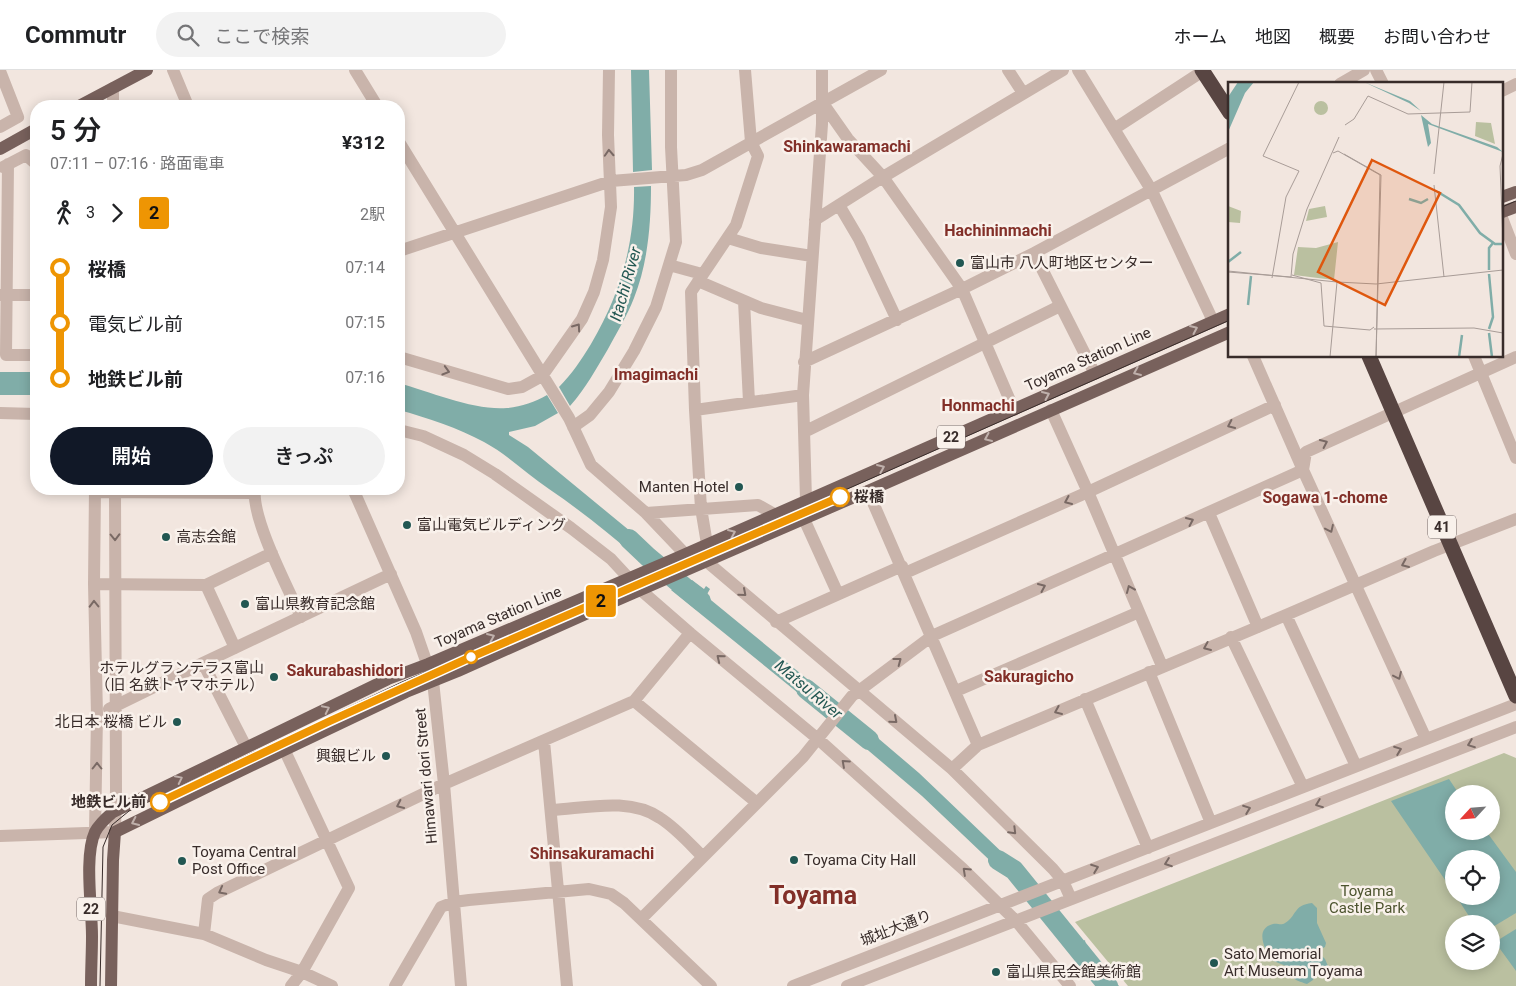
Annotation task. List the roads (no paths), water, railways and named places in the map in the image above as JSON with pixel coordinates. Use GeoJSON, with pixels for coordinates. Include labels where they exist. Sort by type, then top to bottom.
{"type":"FeatureCollection","features":[{"type":"Feature","properties":{"kind":"highway"},"geometry":{"type":"LineString","coordinates":[[1202,70],[1228,111]]}},
{"type":"Feature","properties":{"kind":"highway","name":"41"},"geometry":{"type":"LineString","coordinates":[[1370,358],[1516,696]]}},
{"type":"Feature","properties":{"kind":"main road"},"geometry":{"type":"LineString","coordinates":[[90,100],[147,70]]}},
{"type":"Feature","properties":{"kind":"main road"},"geometry":{"type":"LineString","coordinates":[[0,148],[30,132]]}},
{"type":"Feature","properties":{"kind":"main road"},"geometry":{"type":"LineString","coordinates":[[1504,197],[1516,192]]}},
{"type":"Feature","properties":{"kind":"main road"},"geometry":{"type":"LineString","coordinates":[[1504,211],[1516,206]]}},
{"type":"Feature","properties":{"kind":"main road","name":"Toyama Station Line"},"geometry":{"type":"LineString","coordinates":[[95,832],[102,822],[116,811],[388,679],[428,664],[672,560],[1228,315]]}},
{"type":"Feature","properties":{"kind":"main road","name":"Toyama Station Line"},"geometry":{"type":"LineString","coordinates":[[115,832],[284,750],[433,681],[1228,333]]}},
{"type":"Feature","properties":{"kind":"main road","name":"22"},"geometry":{"type":"LineString","coordinates":[[91,986],[90,860],[95,832]]}},
{"type":"Feature","properties":{"kind":"main road","name":"22"},"geometry":{"type":"LineString","coordinates":[[111,986],[115,832]]}},
{"type":"Feature","properties":{"kind":"street"},"geometry":{"type":"LineString","coordinates":[[173,70],[186,100]]}},
{"type":"Feature","properties":{"kind":"street"},"geometry":{"type":"LineString","coordinates":[[355,70],[373,100]]}},
{"type":"Feature","properties":{"kind":"street"},"geometry":{"type":"LineString","coordinates":[[405,359],[508,389],[522,386],[542,376],[582,318],[594,292],[603,260],[617,180],[608,135],[610,70]]}},
{"type":"Feature","properties":{"kind":"street"},"geometry":{"type":"LineString","coordinates":[[571,423],[590,415],[621,375],[656,307],[676,242],[670,176],[671,70]]}},
{"type":"Feature","properties":{"kind":"street"},"geometry":{"type":"LineString","coordinates":[[707,544],[701,508],[690,302],[691,292],[718,255],[736,225],[758,156],[751,142],[745,70]]}},
{"type":"Feature","properties":{"kind":"street"},"geometry":{"type":"LineString","coordinates":[[806,500],[802,395],[822,124],[822,70]]}},
{"type":"Feature","properties":{"kind":"street"},"geometry":{"type":"LineString","coordinates":[[405,249],[617,180],[686,175],[702,170],[881,70]]}},
{"type":"Feature","properties":{"kind":"street"},"geometry":{"type":"LineString","coordinates":[[1008,70],[1023,93]]}},
{"type":"Feature","properties":{"kind":"street"},"geometry":{"type":"LineString","coordinates":[[815,220],[883,177],[1063,70]]}},
{"type":"Feature","properties":{"kind":"street"},"geometry":{"type":"LineString","coordinates":[[1078,70],[1152,191],[1213,321]]}},
{"type":"Feature","properties":{"kind":"street"},"geometry":{"type":"LineString","coordinates":[[1114,129],[1202,70]]}},
{"type":"Feature","properties":{"kind":"street"},"geometry":{"type":"LineString","coordinates":[[1343,82],[1364,70]]}},
{"type":"Feature","properties":{"kind":"street"},"geometry":{"type":"LineString","coordinates":[[1376,70],[1381,82]]}},
{"type":"Feature","properties":{"kind":"street"},"geometry":{"type":"LineString","coordinates":[[0,71],[18,117],[0,127]]}},
{"type":"Feature","properties":{"kind":"street"},"geometry":{"type":"LineString","coordinates":[[1504,90],[1516,84]]}},
{"type":"Feature","properties":{"kind":"street"},"geometry":{"type":"LineString","coordinates":[[113,88],[113,100]]}},
{"type":"Feature","properties":{"kind":"street"},"geometry":{"type":"LineString","coordinates":[[822,102],[848,139],[883,177],[962,289],[1014,410]]}},
{"type":"Feature","properties":{"kind":"street"},"geometry":{"type":"LineString","coordinates":[[804,362],[897,320],[1034,253],[1228,149]]}},
{"type":"Feature","properties":{"kind":"street"},"geometry":{"type":"LineString","coordinates":[[405,152],[571,423],[591,465],[646,513],[685,554]]}},
{"type":"Feature","properties":{"kind":"street"},"geometry":{"type":"LineString","coordinates":[[30,159],[26,155],[4,166],[3,295],[6,355],[30,356]]}},
{"type":"Feature","properties":{"kind":"street"},"geometry":{"type":"LineString","coordinates":[[839,205],[859,239],[897,320]]}},
{"type":"Feature","properties":{"kind":"street"},"geometry":{"type":"LineString","coordinates":[[1504,223],[1516,254]]}},
{"type":"Feature","properties":{"kind":"street"},"geometry":{"type":"LineString","coordinates":[[728,238],[761,248],[812,256]]}},
{"type":"Feature","properties":{"kind":"street"},"geometry":{"type":"LineString","coordinates":[[1034,253],[1095,374]]}},
{"type":"Feature","properties":{"kind":"street"},"geometry":{"type":"LineString","coordinates":[[669,265],[760,308],[807,320]]}},
{"type":"Feature","properties":{"kind":"street"},"geometry":{"type":"LineString","coordinates":[[3,295],[30,295]]}},
{"type":"Feature","properties":{"kind":"street"},"geometry":{"type":"LineString","coordinates":[[744,301],[749,402]]}},
{"type":"Feature","properties":{"kind":"street"},"geometry":{"type":"LineString","coordinates":[[804,432],[1060,306]]}},
{"type":"Feature","properties":{"kind":"street"},"geometry":{"type":"LineString","coordinates":[[1303,470],[1306,452],[1516,357]]}},
{"type":"Feature","properties":{"kind":"street"},"geometry":{"type":"LineString","coordinates":[[1254,358],[1426,739]]}},
{"type":"Feature","properties":{"kind":"street"},"geometry":{"type":"LineString","coordinates":[[1475,358],[1516,458]]}},
{"type":"Feature","properties":{"kind":"street"},"geometry":{"type":"LineString","coordinates":[[695,410],[802,395]]}},
{"type":"Feature","properties":{"kind":"street"},"geometry":{"type":"LineString","coordinates":[[776,622],[838,594],[903,570],[1088,492],[1275,405]]}},
{"type":"Feature","properties":{"kind":"street"},"geometry":{"type":"LineString","coordinates":[[1051,410],[1162,666]]}},
{"type":"Feature","properties":{"kind":"street"},"geometry":{"type":"LineString","coordinates":[[0,413],[30,414]]}},
{"type":"Feature","properties":{"kind":"street"},"geometry":{"type":"LineString","coordinates":[[405,432],[423,436],[464,455],[495,474],[571,528],[611,559],[628,578],[690,633],[822,734],[963,869],[1006,903],[1022,919],[1070,986]]}},
{"type":"Feature","properties":{"kind":"street"},"geometry":{"type":"LineString","coordinates":[[641,919],[803,757],[859,690],[932,636],[1303,470]]}},
{"type":"Feature","properties":{"kind":"street"},"geometry":{"type":"LineString","coordinates":[[868,492],[978,745]]}},
{"type":"Feature","properties":{"kind":"street"},"geometry":{"type":"LineString","coordinates":[[95,495],[94,584],[97,716],[95,832]]}},
{"type":"Feature","properties":{"kind":"street"},"geometry":{"type":"LineString","coordinates":[[0,836],[115,832],[115,495]]}},
{"type":"Feature","properties":{"kind":"street"},"geometry":{"type":"LineString","coordinates":[[255,495],[257,511],[272,553],[300,617]]}},
{"type":"Feature","properties":{"kind":"street","name":"Himawari dori Street"},"geometry":{"type":"LineString","coordinates":[[356,495],[416,632],[433,681],[444,784],[461,986]]}},
{"type":"Feature","properties":{"kind":"street"},"geometry":{"type":"LineString","coordinates":[[646,513],[758,505],[774,514]]}},
{"type":"Feature","properties":{"kind":"street"},"geometry":{"type":"LineString","coordinates":[[1209,513],[1258,627]]}},
{"type":"Feature","properties":{"kind":"street"},"geometry":{"type":"LineString","coordinates":[[804,519],[838,594]]}},
{"type":"Feature","properties":{"kind":"street"},"geometry":{"type":"LineString","coordinates":[[952,769],[978,745],[1450,545],[1516,519]]}},
{"type":"Feature","properties":{"kind":"street"},"geometry":{"type":"LineString","coordinates":[[94,584],[206,585],[272,553]]}},
{"type":"Feature","properties":{"kind":"street"},"geometry":{"type":"LineString","coordinates":[[706,561],[952,769],[1063,881],[1065,901]]}},
{"type":"Feature","properties":{"kind":"street"},"geometry":{"type":"LineString","coordinates":[[97,716],[204,662],[391,574]]}},
{"type":"Feature","properties":{"kind":"street"},"geometry":{"type":"LineString","coordinates":[[206,585],[235,648]]}},
{"type":"Feature","properties":{"kind":"street"},"geometry":{"type":"LineString","coordinates":[[956,691],[1139,612]]}},
{"type":"Feature","properties":{"kind":"street"},"geometry":{"type":"LineString","coordinates":[[1286,616],[1356,766]]}},
{"type":"Feature","properties":{"kind":"street"},"geometry":{"type":"LineString","coordinates":[[204,934],[208,899],[217,893],[444,784],[634,701],[690,633]]}},
{"type":"Feature","properties":{"kind":"street"},"geometry":{"type":"LineString","coordinates":[[1232,637],[1303,787]]}},
{"type":"Feature","properties":{"kind":"street"},"geometry":{"type":"LineString","coordinates":[[204,662],[246,747]]}},
{"type":"Feature","properties":{"kind":"street"},"geometry":{"type":"LineString","coordinates":[[1149,672],[1211,823]]}},
{"type":"Feature","properties":{"kind":"street"},"geometry":{"type":"LineString","coordinates":[[1085,699],[1148,848]]}},
{"type":"Feature","properties":{"kind":"street"},"geometry":{"type":"LineString","coordinates":[[634,701],[757,804]]}},
{"type":"Feature","properties":{"kind":"street","name":"城址大通り"},"geometry":{"type":"LineString","coordinates":[[793,986],[1516,704]]}},
{"type":"Feature","properties":{"kind":"street"},"geometry":{"type":"LineString","coordinates":[[846,986],[1516,727]]}},
{"type":"Feature","properties":{"kind":"street"},"geometry":{"type":"LineString","coordinates":[[544,741],[552,810],[567,986]]}},
{"type":"Feature","properties":{"kind":"street"},"geometry":{"type":"LineString","coordinates":[[284,750],[349,888],[302,972],[291,986]]}},
{"type":"Feature","properties":{"kind":"street"},"geometry":{"type":"LineString","coordinates":[[552,810],[612,806],[628,806],[646,810],[660,817],[703,857]]}},
{"type":"Feature","properties":{"kind":"street"},"geometry":{"type":"LineString","coordinates":[[395,986],[441,907],[454,902],[589,889],[611,894],[624,903],[711,986]]}},
{"type":"Feature","properties":{"kind":"street"},"geometry":{"type":"LineString","coordinates":[[112,916],[204,934],[266,960],[302,972],[332,986]]}},
{"type":"Feature","properties":{"kind":"water"},"geometry":{"type":"Polygon","coordinates":[[[631,70],[649,70],[652,170],[633,172],[631,70]]]}},
{"type":"Feature","properties":{"kind":"water","name":"Itachi River"},"geometry":{"type":"Polygon","coordinates":[[[651,186],[648,243],[639,285],[622,324],[586,385],[570,406],[559,387],[591,344],[618,288],[632,229],[634,187],[651,186]]]}},
{"type":"Feature","properties":{"kind":"water"},"geometry":{"type":"Polygon","coordinates":[[[0,372],[30,372],[30,395],[0,395],[0,372]]]}},
{"type":"Feature","properties":{"kind":"water"},"geometry":{"type":"Polygon","coordinates":[[[405,385],[467,404],[495,408],[523,405],[547,395],[558,413],[535,426],[509,432],[509,435],[528,447],[658,554],[639,562],[637,557],[594,522],[493,447],[432,420],[405,412],[405,385]]]}},
{"type":"Feature","properties":{"kind":"water"},"geometry":{"type":"Polygon","coordinates":[[[692,580],[704,589],[706,586],[710,589],[706,596],[834,701],[827,706],[828,709],[824,714],[671,590],[692,580]]]}},
{"type":"Feature","properties":{"kind":"water"},"geometry":{"type":"Polygon","coordinates":[[[852,716],[919,773],[1026,873],[1012,880],[922,796],[843,729],[850,722],[852,716]]]}},
{"type":"Feature","properties":{"kind":"water"},"geometry":{"type":"Polygon","coordinates":[[[1449,779],[1453,785],[1445,785],[1445,840],[1493,840],[1500,850],[1445,850],[1445,880],[1391,801],[1449,779]]]}},
{"type":"Feature","properties":{"kind":"water"},"geometry":{"type":"Polygon","coordinates":[[[1500,850],[1516,872],[1516,913],[1500,923],[1500,915],[1468,915],[1462,905],[1500,905],[1500,850]]]}},
{"type":"Feature","properties":{"kind":"water"},"geometry":{"type":"Polygon","coordinates":[[[1312,903],[1317,908],[1317,923],[1326,943],[1325,947],[1318,952],[1325,959],[1328,966],[1325,968],[1317,966],[1313,980],[1307,984],[1294,978],[1286,966],[1271,960],[1264,945],[1262,935],[1267,927],[1273,924],[1284,924],[1298,908],[1312,903]]]}},
{"type":"Feature","properties":{"kind":"water"},"geometry":{"type":"Polygon","coordinates":[[[1066,926],[1080,943],[1085,940],[1086,947],[1119,986],[1100,986],[1076,955],[1053,931],[1066,926]]]}},
{"type":"Feature","properties":{"kind":"water"},"geometry":{"type":"Polygon","coordinates":[[[1516,929],[1516,971],[1500,949],[1500,939],[1516,929]]]}},
{"type":"Feature","properties":{"kind":"waterway","name":"Matsu River"},"geometry":{"type":"LineString","coordinates":[[629,539],[701,601]]}},
{"type":"Feature","properties":{"kind":"waterway","name":"Matsu River"},"geometry":{"type":"LineString","coordinates":[[806,689],[869,740]]}},
{"type":"Feature","properties":{"kind":"waterway","name":"Matsu River"},"geometry":{"type":"LineString","coordinates":[[998,860],[1014,870],[1108,986]]}},
{"type":"Feature","properties":{"kind":"tram line"},"geometry":{"type":"LineString","coordinates":[[1504,206],[1516,201]]}},
{"type":"Feature","properties":{"kind":"tram line"},"geometry":{"type":"LineString","coordinates":[[100,986],[103,847],[112,825],[129,811],[402,682],[759,528],[1228,321]]}},
{"type":"Feature","properties":{"kind":"tram line","name":"2"},"geometry":{"type":"LineString","coordinates":[[160,802],[330,721],[471,657],[840,497]]}},
{"type":"Feature","properties":{"kind":"place","name":"富山市 八人町地区センター"},"geometry":{"type":"Point","coordinates":[960,263]}},
{"type":"Feature","properties":{"kind":"place","name":"Manten Hotel"},"geometry":{"type":"Point","coordinates":[739,487]}},
{"type":"Feature","properties":{"kind":"place","name":"桜橋"},"geometry":{"type":"Point","coordinates":[840,497]}},
{"type":"Feature","properties":{"kind":"place","name":"富山電気ビルディング"},"geometry":{"type":"Point","coordinates":[407,525]}},
{"type":"Feature","properties":{"kind":"place","name":"高志会館"},"geometry":{"type":"Point","coordinates":[166,537]}},
{"type":"Feature","properties":{"kind":"place","name":"富山県教育記念館"},"geometry":{"type":"Point","coordinates":[245,604]}},
{"type":"Feature","properties":{"kind":"place","name":"ホテルグランテラス富山 （旧 名鉄トヤマホテル）"},"geometry":{"type":"Point","coordinates":[274,677]}},
{"type":"Feature","properties":{"kind":"place","name":"北日本 桜橋 ビル"},"geometry":{"type":"Point","coordinates":[177,722]}},
{"type":"Feature","properties":{"kind":"place","name":"興銀ビル"},"geometry":{"type":"Point","coordinates":[386,756]}},
{"type":"Feature","properties":{"kind":"place","name":"地鉄ビル前"},"geometry":{"type":"Point","coordinates":[160,802]}},
{"type":"Feature","properties":{"kind":"place","name":"Toyama City Hall"},"geometry":{"type":"Point","coordinates":[794,860]}},
{"type":"Feature","properties":{"kind":"place","name":"Toyama Central Post Office"},"geometry":{"type":"Point","coordinates":[182,861]}},
{"type":"Feature","properties":{"kind":"place","name":"Sato Memorial Art Museum Toyama"},"geometry":{"type":"Point","coordinates":[1214,963]}},
{"type":"Feature","properties":{"kind":"place","name":"富山県民会館美術館"},"geometry":{"type":"Point","coordinates":[996,972]}},
{"type":"Feature","properties":{"kind":"district","name":"Shinkawaramachi"},"geometry":{"type":"Point","coordinates":[847,146]}},
{"type":"Feature","properties":{"kind":"district","name":"Hachininmachi"},"geometry":{"type":"Point","coordinates":[998,230]}},
{"type":"Feature","properties":{"kind":"district","name":"Imagimachi"},"geometry":{"type":"Point","coordinates":[656,374]}},
{"type":"Feature","properties":{"kind":"district","name":"Honmachi"},"geometry":{"type":"Point","coordinates":[978,405]}},
{"type":"Feature","properties":{"kind":"district","name":"Sogawa 1-chome"},"geometry":{"type":"Point","coordinates":[1325,497]}},
{"type":"Feature","properties":{"kind":"district","name":"Sakurabashidori"},"geometry":{"type":"Point","coordinates":[345,670]}},
{"type":"Feature","properties":{"kind":"district","name":"Sakuragicho"},"geometry":{"type":"Point","coordinates":[1029,676]}},
{"type":"Feature","properties":{"kind":"district","name":"Shinsakuramachi"},"geometry":{"type":"Point","coordinates":[592,853]}},
{"type":"Feature","properties":{"kind":"district","name":"Toyama"},"geometry":{"type":"Point","coordinates":[813,895]}},
{"type":"Feature","properties":{"kind":"park label","name":"Toyama Castle Park"},"geometry":{"type":"Point","coordinates":[1367,900]}}]}
